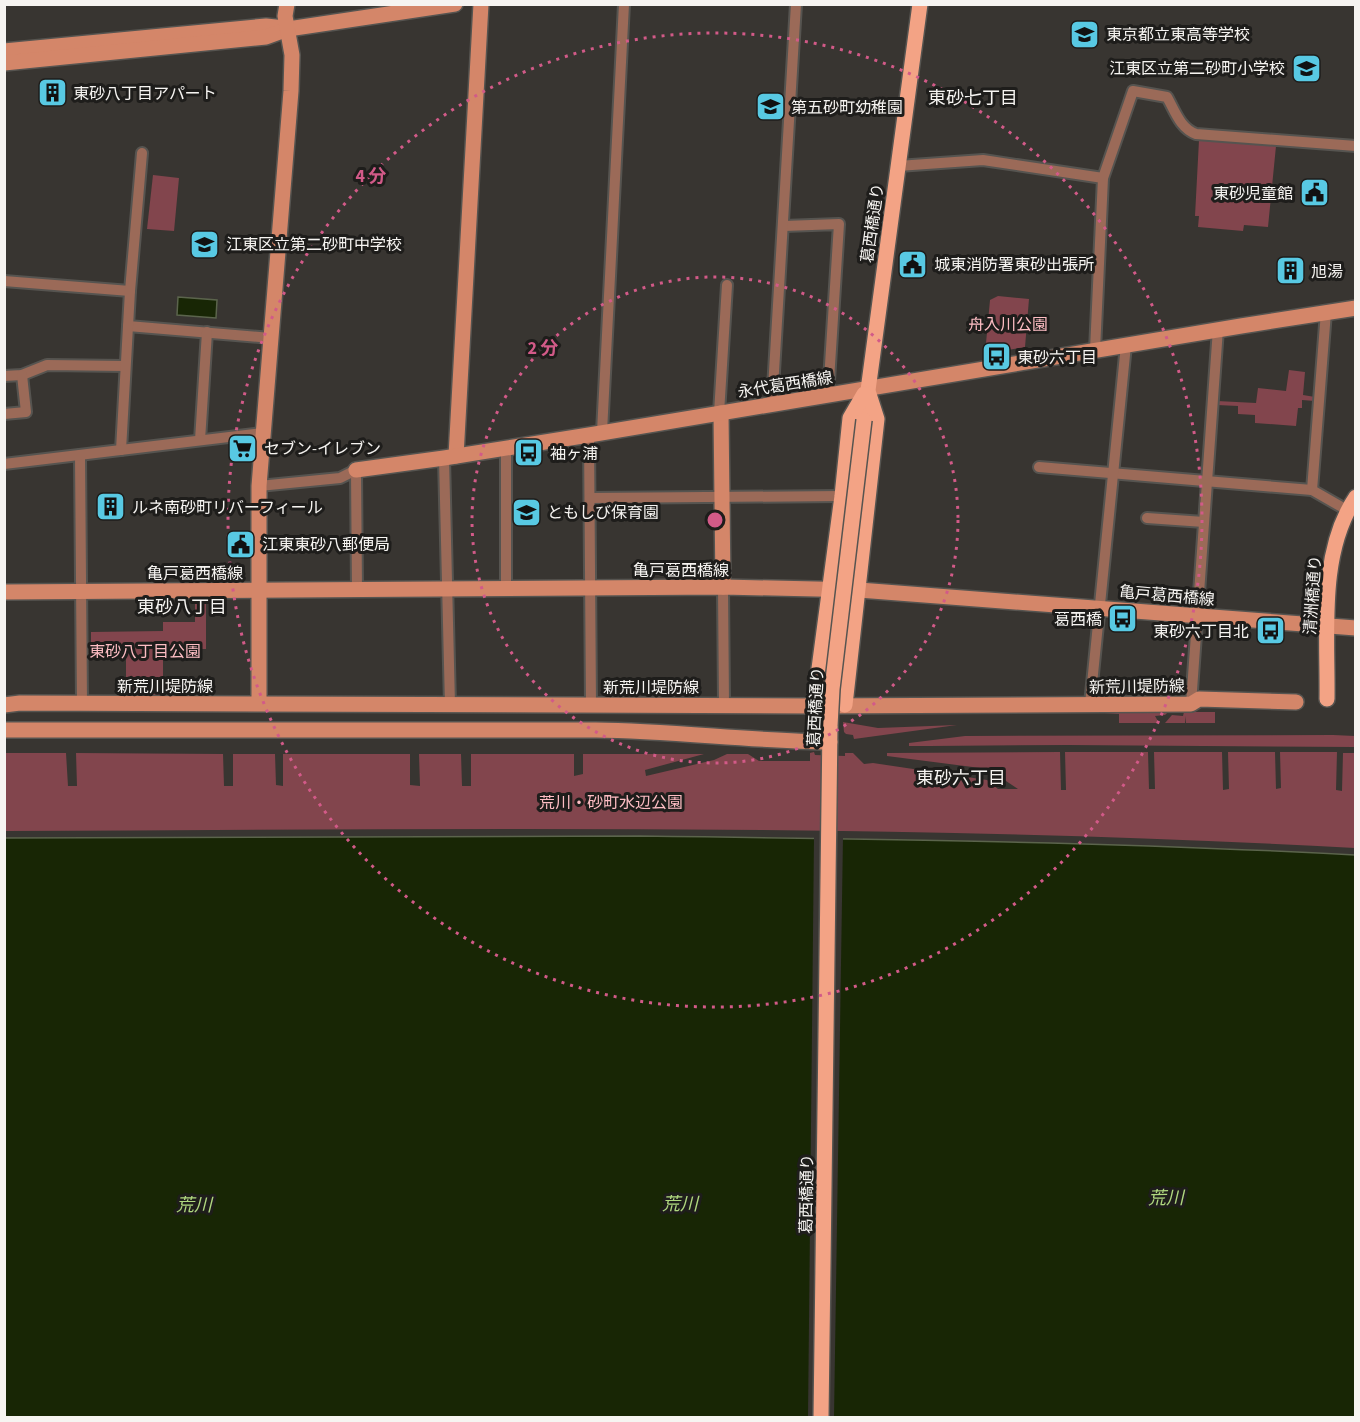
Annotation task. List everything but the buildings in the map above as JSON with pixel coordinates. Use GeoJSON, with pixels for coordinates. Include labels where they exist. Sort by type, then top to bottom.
{"type":"FeatureCollection","features":[{"type":"Feature","properties":{"kind":"main road"},"geometry":{"type":"LineString","coordinates":[[259,703],[259,486],[291,91],[292,55],[285,16],[287,4]]}},
{"type":"Feature","properties":{"kind":"main road"},"geometry":{"type":"LineString","coordinates":[[4,63],[266,37],[288,29],[455,4]]}},
{"type":"Feature","properties":{"kind":"main road"},"geometry":{"type":"LineString","coordinates":[[450,457],[481,4]]}},
{"type":"Feature","properties":{"kind":"main road","name":"葛西橋通り"},"geometry":{"type":"LineString","coordinates":[[821,1418],[832,689],[867,389],[920,4]]}},
{"type":"Feature","properties":{"kind":"main road"},"geometry":{"type":"LineString","coordinates":[[4,51],[266,26],[288,29]]}},
{"type":"Feature","properties":{"kind":"main road","name":"永代葛西橋線"},"geometry":{"type":"LineString","coordinates":[[723,587],[720,413],[1356,308]]}},
{"type":"Feature","properties":{"kind":"main road"},"geometry":{"type":"LineString","coordinates":[[814,706],[850,418],[867,389]]}},
{"type":"Feature","properties":{"kind":"main road"},"geometry":{"type":"LineString","coordinates":[[845,705],[878,419],[867,389]]}},
{"type":"Feature","properties":{"kind":"main road"},"geometry":{"type":"LineString","coordinates":[[356,470],[720,413]]}},
{"type":"Feature","properties":{"kind":"main road","name":"清洲橋通り"},"geometry":{"type":"LineString","coordinates":[[1327,699],[1332,555],[1340,525],[1351,504]]}},
{"type":"Feature","properties":{"kind":"main road","name":"亀戸葛西橋線"},"geometry":{"type":"LineString","coordinates":[[4,592],[723,587],[829,589],[1356,628]]}},
{"type":"Feature","properties":{"kind":"main road","name":"新荒川堤防線"},"geometry":{"type":"LineString","coordinates":[[4,705],[20,703],[259,703],[814,706],[1191,704],[1199,699],[1296,702]]}},
{"type":"Feature","properties":{"kind":"main road"},"geometry":{"type":"LineString","coordinates":[[4,730],[596,730],[679,733],[830,749]]}},
{"type":"Feature","properties":{"kind":"street"},"geometry":{"type":"LineString","coordinates":[[591,705],[590,498],[624,4]]}},
{"type":"Feature","properties":{"kind":"street"},"geometry":{"type":"LineString","coordinates":[[772,405],[796,4]]}},
{"type":"Feature","properties":{"kind":"street"},"geometry":{"type":"LineString","coordinates":[[1095,350],[1103,178],[1133,91],[1167,97],[1182,124],[1188,131],[1196,134],[1356,146]]}},
{"type":"Feature","properties":{"kind":"street"},"geometry":{"type":"LineString","coordinates":[[121,450],[130,291],[142,153]]}},
{"type":"Feature","properties":{"kind":"street"},"geometry":{"type":"LineString","coordinates":[[898,166],[983,160],[1103,178]]}},
{"type":"Feature","properties":{"kind":"street"},"geometry":{"type":"LineString","coordinates":[[784,225],[839,224],[828,396]]}},
{"type":"Feature","properties":{"kind":"street"},"geometry":{"type":"LineString","coordinates":[[4,281],[130,291]]}},
{"type":"Feature","properties":{"kind":"street"},"geometry":{"type":"LineString","coordinates":[[720,413],[727,285]]}},
{"type":"Feature","properties":{"kind":"street"},"geometry":{"type":"LineString","coordinates":[[1312,490],[1326,312]]}},
{"type":"Feature","properties":{"kind":"street"},"geometry":{"type":"LineString","coordinates":[[128,326],[271,338]]}},
{"type":"Feature","properties":{"kind":"street"},"geometry":{"type":"LineString","coordinates":[[1191,704],[1218,329]]}},
{"type":"Feature","properties":{"kind":"street"},"geometry":{"type":"LineString","coordinates":[[200,440],[207,332]]}},
{"type":"Feature","properties":{"kind":"street"},"geometry":{"type":"LineString","coordinates":[[1090,704],[1126,345]]}},
{"type":"Feature","properties":{"kind":"street"},"geometry":{"type":"LineString","coordinates":[[4,376],[22,375],[47,365],[126,366]]}},
{"type":"Feature","properties":{"kind":"street"},"geometry":{"type":"LineString","coordinates":[[4,414],[26,412],[22,375]]}},
{"type":"Feature","properties":{"kind":"street"},"geometry":{"type":"LineString","coordinates":[[4,464],[262,433]]}},
{"type":"Feature","properties":{"kind":"street"},"geometry":{"type":"LineString","coordinates":[[506,448],[506,589]]}},
{"type":"Feature","properties":{"kind":"street"},"geometry":{"type":"LineString","coordinates":[[80,455],[82,704]]}},
{"type":"Feature","properties":{"kind":"street"},"geometry":{"type":"LineString","coordinates":[[450,457],[447,589],[450,705]]}},
{"type":"Feature","properties":{"kind":"street"},"geometry":{"type":"LineString","coordinates":[[1039,467],[1312,490],[1351,504]]}},
{"type":"Feature","properties":{"kind":"street"},"geometry":{"type":"LineString","coordinates":[[259,486],[340,478],[356,470],[357,590]]}},
{"type":"Feature","properties":{"kind":"street"},"geometry":{"type":"LineString","coordinates":[[590,498],[842,496]]}},
{"type":"Feature","properties":{"kind":"street"},"geometry":{"type":"LineString","coordinates":[[1147,518],[1204,522]]}},
{"type":"Feature","properties":{"kind":"street"},"geometry":{"type":"LineString","coordinates":[[723,587],[724,704]]}},
{"type":"Feature","properties":{"kind":"green space"},"geometry":{"type":"Polygon","coordinates":[[[1199,140],[1276,146],[1268,227],[1244,225],[1243,231],[1198,227],[1199,216],[1195,216],[1199,140]]]}},
{"type":"Feature","properties":{"kind":"green space"},"geometry":{"type":"Polygon","coordinates":[[[153,175],[179,178],[174,231],[147,229],[153,175]]]}},
{"type":"Feature","properties":{"kind":"green space","name":"舟入川公園"},"geometry":{"type":"Polygon","coordinates":[[[998,296],[1029,299],[1025,347],[985,354],[990,300],[998,296]]]}},
{"type":"Feature","properties":{"kind":"green space"},"geometry":{"type":"Polygon","coordinates":[[[1289,370],[1305,372],[1303,395],[1315,397],[1315,401],[1302,400],[1302,408],[1298,408],[1296,426],[1255,423],[1255,415],[1238,414],[1238,406],[1217,405],[1217,401],[1256,403],[1258,388],[1286,391],[1289,370]]]}},
{"type":"Feature","properties":{"kind":"green space","name":"東砂八丁目公園"},"geometry":{"type":"Polygon","coordinates":[[[195,602],[206,602],[206,649],[163,649],[163,699],[126,699],[126,651],[91,651],[91,632],[163,631],[163,622],[195,622],[195,602]]]}},
{"type":"Feature","properties":{"kind":"green space"},"geometry":{"type":"Polygon","coordinates":[[[1090,712],[1168,712],[1165,715],[1155,716],[1159,723],[1119,723],[1119,714],[1090,712]]]}},
{"type":"Feature","properties":{"kind":"green space"},"geometry":{"type":"Polygon","coordinates":[[[1184,712],[1215,712],[1215,723],[1186,723],[1185,716],[1185,723],[1165,723],[1172,715],[1183,716],[1184,712]]]}},
{"type":"Feature","properties":{"kind":"green space"},"geometry":{"type":"Polygon","coordinates":[[[843,722],[878,728],[957,725],[854,739],[853,735],[844,732],[843,722]]]}},
{"type":"Feature","properties":{"kind":"green space"},"geometry":{"type":"Polygon","coordinates":[[[965,736],[1355,736],[1355,747],[909,746],[909,743],[965,736]]]}},
{"type":"Feature","properties":{"kind":"green space","name":"荒川・砂町水辺公園"},"geometry":{"type":"Polygon","coordinates":[[[814,752],[815,755],[845,756],[845,753],[853,753],[864,764],[873,763],[987,780],[998,789],[1018,789],[988,769],[887,756],[887,753],[1060,752],[1061,790],[1066,790],[1065,752],[1148,752],[1149,789],[1155,789],[1154,752],[1222,752],[1223,790],[1229,789],[1228,752],[1275,752],[1276,789],[1281,788],[1280,752],[1337,752],[1336,790],[1342,791],[1343,753],[1355,753],[1355,848],[1187,840],[849,831],[512,829],[5,831],[5,753],[66,753],[68,786],[77,786],[76,753],[223,754],[224,786],[233,786],[233,754],[275,754],[276,785],[283,786],[283,754],[410,754],[410,785],[420,786],[419,754],[461,754],[462,786],[471,786],[471,754],[574,754],[574,776],[583,774],[583,754],[704,754],[645,770],[646,776],[714,760],[727,754],[748,754],[759,761],[810,761],[810,753],[814,752]]]}},
{"type":"Feature","properties":{"kind":"water"},"geometry":{"type":"Polygon","coordinates":[[[178,297],[217,300],[216,318],[177,315],[178,297]]]}},
{"type":"Feature","properties":{"kind":"water","name":"荒川"},"geometry":{"type":"Polygon","coordinates":[[[640,836],[1087,844],[1355,855],[1355,1417],[5,1417],[4,838],[640,836]]]}},
{"type":"Feature","properties":{"kind":"pier"},"geometry":{"type":"Polygon","coordinates":[[[814,836],[843,836],[834,1418],[808,1417],[814,836]]]}},
{"type":"Feature","properties":{"kind":"place","name":"東京都立東高等学校"},"geometry":{"type":"Point","coordinates":[1085,34]}},
{"type":"Feature","properties":{"kind":"place","name":"江東区立第二砂町小学校"},"geometry":{"type":"Point","coordinates":[1306,68]}},
{"type":"Feature","properties":{"kind":"place","name":"東砂八丁目アパート"},"geometry":{"type":"Point","coordinates":[52,93]}},
{"type":"Feature","properties":{"kind":"place","name":"第五砂町幼稚園"},"geometry":{"type":"Point","coordinates":[770,107]}},
{"type":"Feature","properties":{"kind":"place","name":"東砂児童館"},"geometry":{"type":"Point","coordinates":[1314,193]}},
{"type":"Feature","properties":{"kind":"place","name":"江東区立第二砂町中学校"},"geometry":{"type":"Point","coordinates":[205,244]}},
{"type":"Feature","properties":{"kind":"place","name":"城東消防署東砂出張所"},"geometry":{"type":"Point","coordinates":[913,264]}},
{"type":"Feature","properties":{"kind":"place","name":"旭湯"},"geometry":{"type":"Point","coordinates":[1290,271]}},
{"type":"Feature","properties":{"kind":"place","name":"東砂六丁目"},"geometry":{"type":"Point","coordinates":[996,357]}},
{"type":"Feature","properties":{"kind":"place","name":"セブン-イレブン"},"geometry":{"type":"Point","coordinates":[243,448]}},
{"type":"Feature","properties":{"kind":"place","name":"袖ヶ浦"},"geometry":{"type":"Point","coordinates":[529,453]}},
{"type":"Feature","properties":{"kind":"place","name":"ルネ南砂町リバーフィール"},"geometry":{"type":"Point","coordinates":[111,507]}},
{"type":"Feature","properties":{"kind":"place","name":"ともしび保育園"},"geometry":{"type":"Point","coordinates":[526,512]}},
{"type":"Feature","properties":{"kind":"place","name":"江東東砂八郵便局"},"geometry":{"type":"Point","coordinates":[241,544]}},
{"type":"Feature","properties":{"kind":"place","name":"葛西橋"},"geometry":{"type":"Point","coordinates":[1123,619]}},
{"type":"Feature","properties":{"kind":"place","name":"東砂六丁目北"},"geometry":{"type":"Point","coordinates":[1270,631]}},
{"type":"Feature","properties":{"kind":"district","name":"東砂七丁目"},"geometry":{"type":"Point","coordinates":[973,98]}},
{"type":"Feature","properties":{"kind":"district","name":"東砂八丁目"},"geometry":{"type":"Point","coordinates":[182,607]}},
{"type":"Feature","properties":{"kind":"district","name":"東砂六丁目"},"geometry":{"type":"Point","coordinates":[961,778]}}]}
